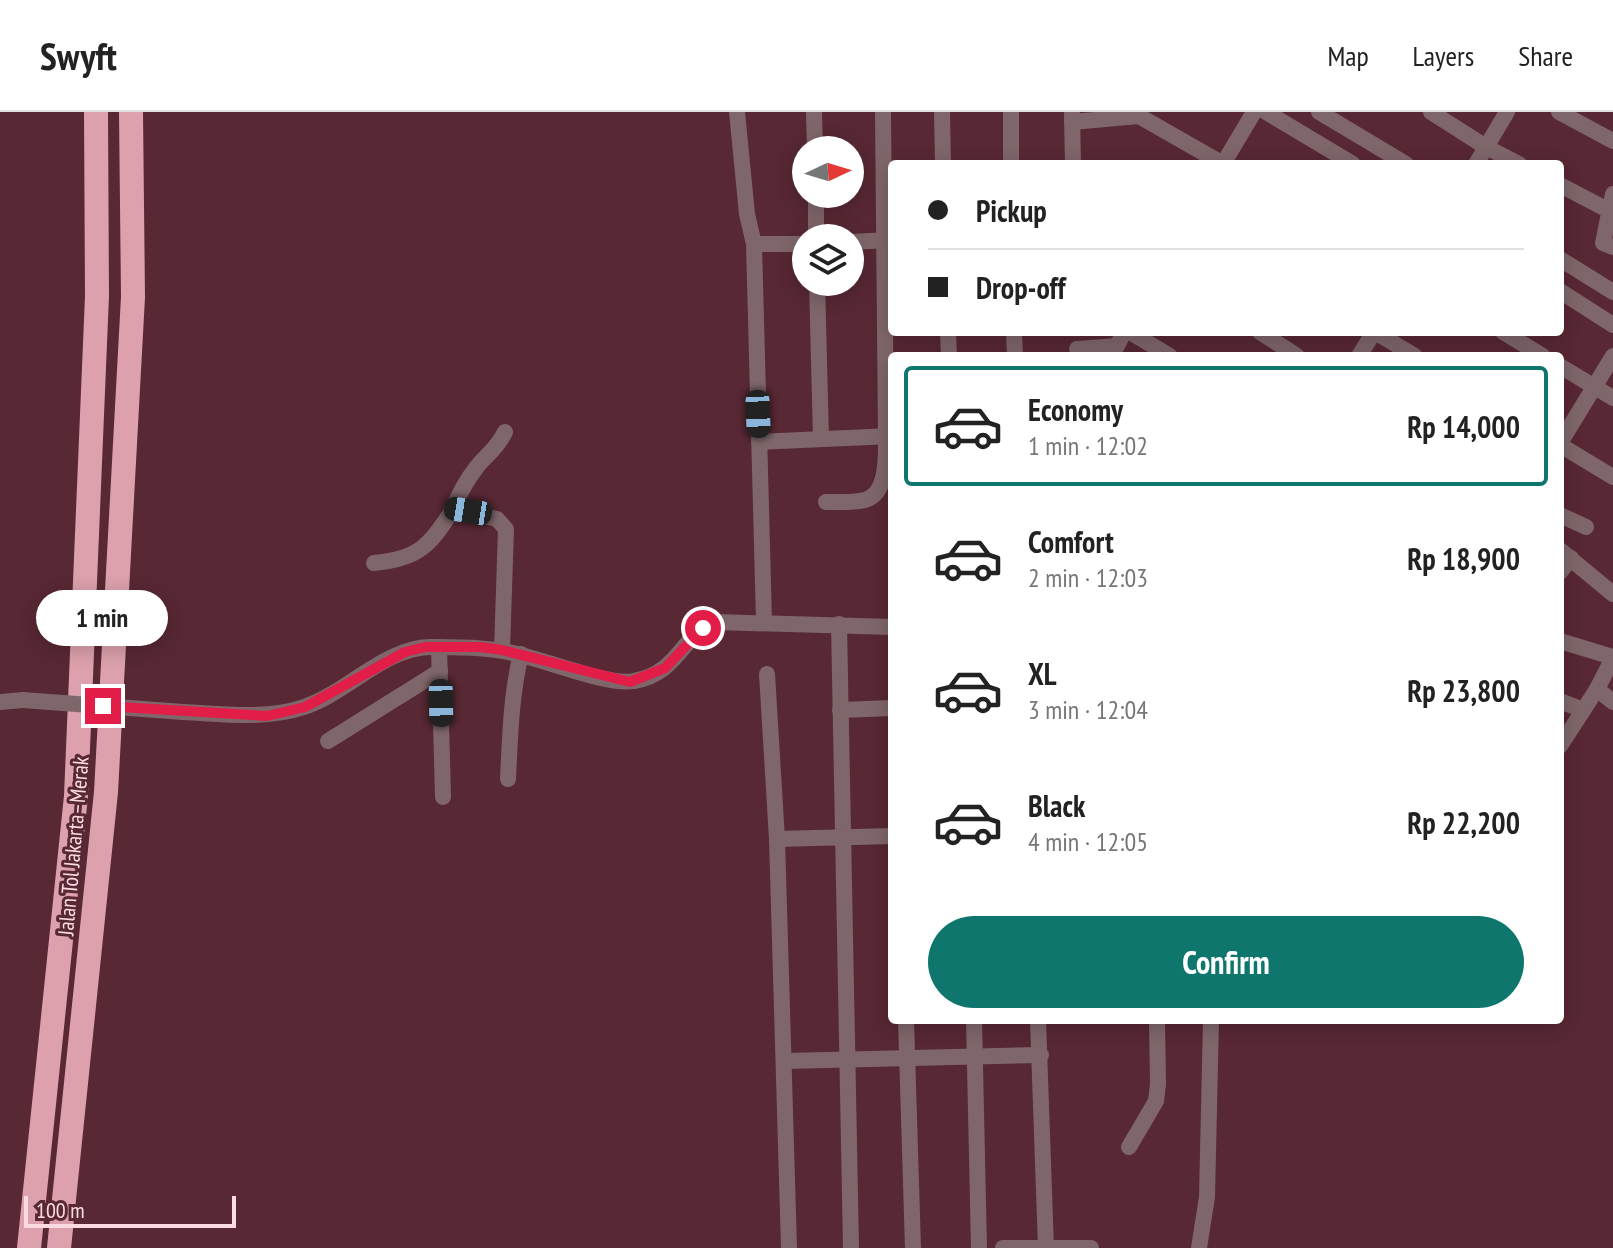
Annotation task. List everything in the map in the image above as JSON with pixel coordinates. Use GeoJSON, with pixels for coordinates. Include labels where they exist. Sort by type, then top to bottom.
{"type":"FeatureCollection","features":[{"type":"Feature","properties":{"kind":"highway","name":"Jalan Tol Jakarta–Merak"},"geometry":{"type":"LineString","coordinates":[[29,1248],[76,796],[97,296],[96,112]]}},
{"type":"Feature","properties":{"kind":"highway","name":"Jalan Tol Jakarta–Merak"},"geometry":{"type":"LineString","coordinates":[[59,1248],[106,792],[133,297],[131,112]]}},
{"type":"Feature","properties":{"kind":"street"},"geometry":{"type":"LineString","coordinates":[[737,112],[745,201],[754,244],[764,621]]}},
{"type":"Feature","properties":{"kind":"street"},"geometry":{"type":"LineString","coordinates":[[814,112],[815,136]]}},
{"type":"Feature","properties":{"kind":"street"},"geometry":{"type":"LineString","coordinates":[[864,241],[888,240],[883,112]]}},
{"type":"Feature","properties":{"kind":"street"},"geometry":{"type":"LineString","coordinates":[[942,112],[943,160]]}},
{"type":"Feature","properties":{"kind":"street"},"geometry":{"type":"LineString","coordinates":[[1011,112],[1011,160]]}},
{"type":"Feature","properties":{"kind":"street"},"geometry":{"type":"LineString","coordinates":[[1225,160],[1254,112]]}},
{"type":"Feature","properties":{"kind":"street"},"geometry":{"type":"LineString","coordinates":[[1266,112],[1346,160]]}},
{"type":"Feature","properties":{"kind":"street"},"geometry":{"type":"LineString","coordinates":[[1319,112],[1399,160]]}},
{"type":"Feature","properties":{"kind":"street"},"geometry":{"type":"LineString","coordinates":[[1431,112],[1511,160]]}},
{"type":"Feature","properties":{"kind":"street"},"geometry":{"type":"LineString","coordinates":[[1478,160],[1507,112]]}},
{"type":"Feature","properties":{"kind":"street"},"geometry":{"type":"LineString","coordinates":[[1559,112],[1613,141]]}},
{"type":"Feature","properties":{"kind":"street"},"geometry":{"type":"LineString","coordinates":[[1073,160],[1072,117],[1139,116],[1216,160]]}},
{"type":"Feature","properties":{"kind":"street"},"geometry":{"type":"LineString","coordinates":[[1564,186],[1611,202],[1603,243],[1613,247]]}},
{"type":"Feature","properties":{"kind":"street"},"geometry":{"type":"LineString","coordinates":[[754,244],[792,244]]}},
{"type":"Feature","properties":{"kind":"street"},"geometry":{"type":"LineString","coordinates":[[1564,261],[1613,292]]}},
{"type":"Feature","properties":{"kind":"street"},"geometry":{"type":"LineString","coordinates":[[1564,294],[1613,325]]}},
{"type":"Feature","properties":{"kind":"street"},"geometry":{"type":"LineString","coordinates":[[817,296],[821,439]]}},
{"type":"Feature","properties":{"kind":"street"},"geometry":{"type":"LineString","coordinates":[[1077,346],[1113,347],[1124,336]]}},
{"type":"Feature","properties":{"kind":"street"},"geometry":{"type":"LineString","coordinates":[[1134,336],[1163,352]]}},
{"type":"Feature","properties":{"kind":"street"},"geometry":{"type":"LineString","coordinates":[[1266,336],[1291,352]]}},
{"type":"Feature","properties":{"kind":"street"},"geometry":{"type":"LineString","coordinates":[[1381,336],[1408,352]]}},
{"type":"Feature","properties":{"kind":"street"},"geometry":{"type":"LineString","coordinates":[[1510,336],[1536,352]]}},
{"type":"Feature","properties":{"kind":"street"},"geometry":{"type":"LineString","coordinates":[[1564,437],[1613,356]]}},
{"type":"Feature","properties":{"kind":"street"},"geometry":{"type":"LineString","coordinates":[[1564,368],[1613,398]]}},
{"type":"Feature","properties":{"kind":"street"},"geometry":{"type":"LineString","coordinates":[[374,563],[400,561],[417,553],[443,525],[464,484],[478,464],[493,453],[505,432]]}},
{"type":"Feature","properties":{"kind":"street"},"geometry":{"type":"LineString","coordinates":[[759,442],[888,436]]}},
{"type":"Feature","properties":{"kind":"street"},"geometry":{"type":"LineString","coordinates":[[826,502],[868,500],[876,494],[888,442]]}},
{"type":"Feature","properties":{"kind":"street"},"geometry":{"type":"LineString","coordinates":[[1564,446],[1613,477]]}},
{"type":"Feature","properties":{"kind":"street"},"geometry":{"type":"LineString","coordinates":[[453,509],[497,519],[506,529],[502,650]]}},
{"type":"Feature","properties":{"kind":"street"},"geometry":{"type":"LineString","coordinates":[[1564,517],[1586,527]]}},
{"type":"Feature","properties":{"kind":"street"},"geometry":{"type":"LineString","coordinates":[[1566,554],[1613,594]]}},
{"type":"Feature","properties":{"kind":"street"},"geometry":{"type":"LineString","coordinates":[[0,702],[23,700],[267,716],[305,707],[405,652],[425,647],[502,650],[630,682],[665,668],[696,634],[711,623],[764,621],[888,627]]}},
{"type":"Feature","properties":{"kind":"street"},"geometry":{"type":"LineString","coordinates":[[839,624],[851,1248]]}},
{"type":"Feature","properties":{"kind":"street"},"geometry":{"type":"LineString","coordinates":[[1564,642],[1613,658],[1564,740]]}},
{"type":"Feature","properties":{"kind":"street"},"geometry":{"type":"LineString","coordinates":[[439,647],[443,797]]}},
{"type":"Feature","properties":{"kind":"street"},"geometry":{"type":"LineString","coordinates":[[508,779],[510,723],[521,654]]}},
{"type":"Feature","properties":{"kind":"street"},"geometry":{"type":"LineString","coordinates":[[328,741],[440,671]]}},
{"type":"Feature","properties":{"kind":"street"},"geometry":{"type":"LineString","coordinates":[[767,674],[777,839],[789,1248]]}},
{"type":"Feature","properties":{"kind":"street"},"geometry":{"type":"LineString","coordinates":[[1597,689],[1613,702]]}},
{"type":"Feature","properties":{"kind":"street"},"geometry":{"type":"LineString","coordinates":[[1564,703],[1583,710]]}},
{"type":"Feature","properties":{"kind":"street"},"geometry":{"type":"LineString","coordinates":[[840,710],[888,708]]}},
{"type":"Feature","properties":{"kind":"street"},"geometry":{"type":"LineString","coordinates":[[777,839],[888,836]]}},
{"type":"Feature","properties":{"kind":"street"},"geometry":{"type":"LineString","coordinates":[[906,1024],[913,1248]]}},
{"type":"Feature","properties":{"kind":"street"},"geometry":{"type":"LineString","coordinates":[[974,1024],[979,1248]]}},
{"type":"Feature","properties":{"kind":"street"},"geometry":{"type":"LineString","coordinates":[[1038,1024],[1046,1247]]}},
{"type":"Feature","properties":{"kind":"street"},"geometry":{"type":"LineString","coordinates":[[1129,1147],[1156,1101],[1157,1024]]}},
{"type":"Feature","properties":{"kind":"street"},"geometry":{"type":"LineString","coordinates":[[1199,1248],[1207,1197],[1211,1024]]}},
{"type":"Feature","properties":{"kind":"street"},"geometry":{"type":"LineString","coordinates":[[785,1061],[1041,1055]]}},
{"type":"Feature","properties":{"kind":"street"},"geometry":{"type":"LineString","coordinates":[[1003,1248],[1091,1248]]}},
{"type":"Feature","properties":{"kind":"route"},"geometry":{"type":"LineString","coordinates":[[103,706],[267,716],[305,707],[405,652],[425,647],[502,650],[630,682],[665,668],[703,628]]}}]}
